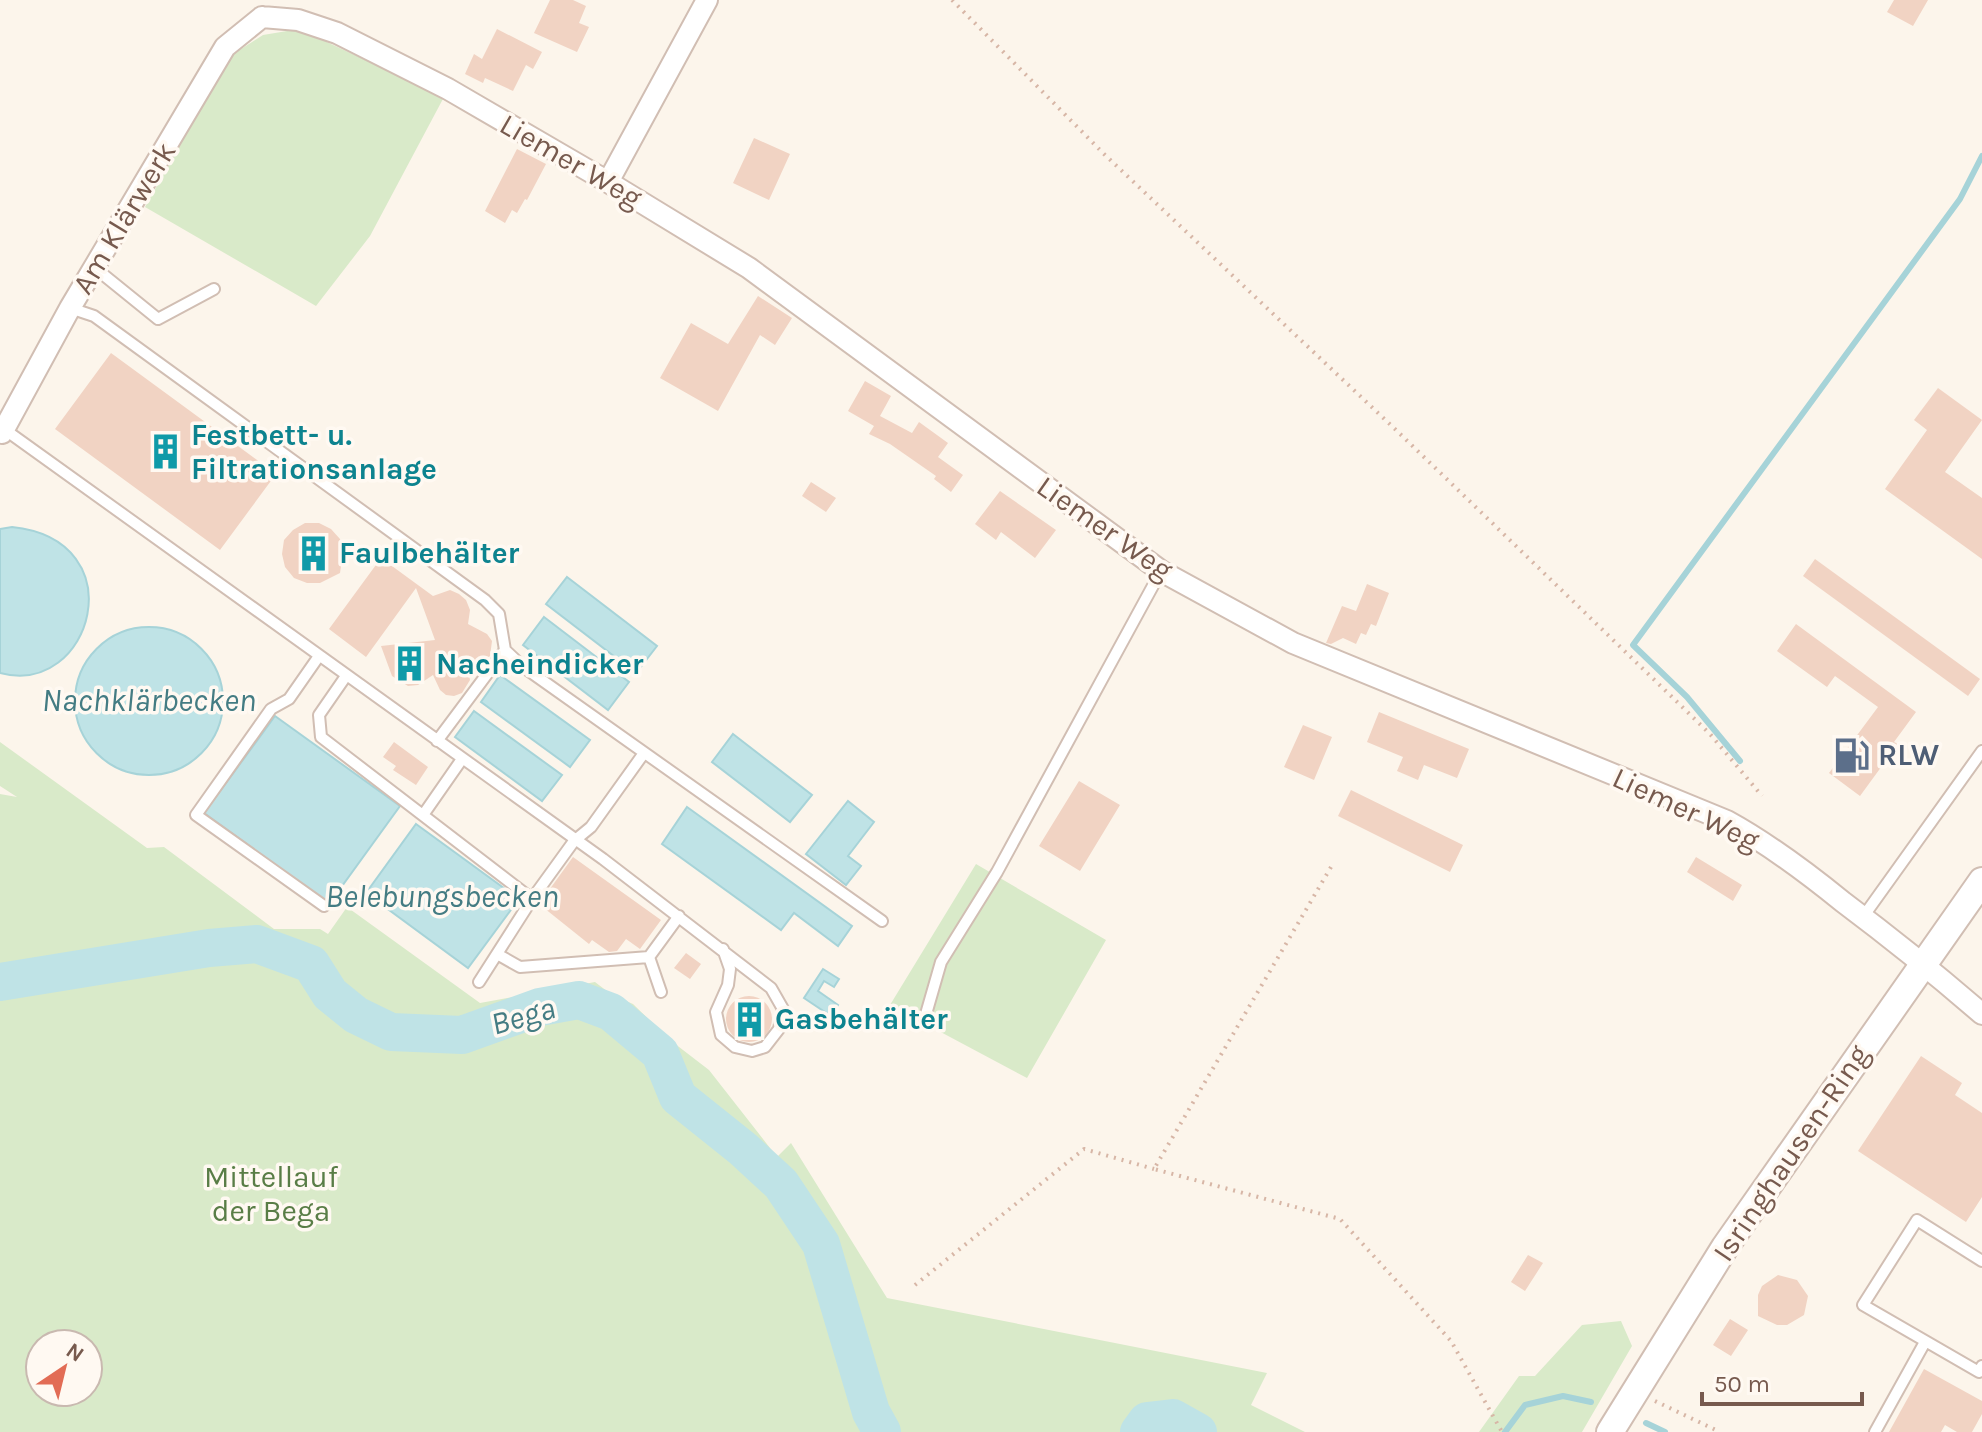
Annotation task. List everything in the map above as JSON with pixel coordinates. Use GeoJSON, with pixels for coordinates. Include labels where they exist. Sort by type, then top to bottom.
{"type":"FeatureCollection","features":[{"type":"Feature","properties":{"kind":"street"},"geometry":{"type":"LineString","coordinates":[[608,182],[707,0]]}},
{"type":"Feature","properties":{"kind":"street","name":"Liemer Weg"},"geometry":{"type":"LineString","coordinates":[[258,8],[337,33],[448,89],[749,268],[1161,571],[1293,643],[1727,821],[1791,861],[1982,1014]]}},
{"type":"Feature","properties":{"kind":"street","name":"Am Klärwerk"},"geometry":{"type":"LineString","coordinates":[[3,431],[70,308],[225,47],[258,8]]}},
{"type":"Feature","properties":{"kind":"street","name":"Isringhausen-Ring"},"geometry":{"type":"LineString","coordinates":[[1610,1432],[1725,1247],[1982,881]]}},
{"type":"Feature","properties":{"kind":"lane"},"geometry":{"type":"LineString","coordinates":[[95,268],[158,319],[214,289]]}},
{"type":"Feature","properties":{"kind":"lane"},"geometry":{"type":"LineString","coordinates":[[70,308],[94,316],[485,600],[499,614],[505,650],[522,666],[882,921]]}},
{"type":"Feature","properties":{"kind":"lane"},"geometry":{"type":"LineString","coordinates":[[3,431],[723,949],[771,988],[783,1009],[779,1029],[765,1047],[752,1051],[735,1047],[721,1035],[716,1012],[728,985],[730,969],[723,949]]}},
{"type":"Feature","properties":{"kind":"lane"},"geometry":{"type":"LineString","coordinates":[[924,1021],[941,962],[997,872],[1161,571]]}},
{"type":"Feature","properties":{"kind":"lane"},"geometry":{"type":"LineString","coordinates":[[437,741],[505,650]]}},
{"type":"Feature","properties":{"kind":"lane"},"geometry":{"type":"LineString","coordinates":[[319,656],[289,699],[271,709],[196,815],[324,906]]}},
{"type":"Feature","properties":{"kind":"lane"},"geometry":{"type":"LineString","coordinates":[[346,676],[319,715],[321,737],[532,899]]}},
{"type":"Feature","properties":{"kind":"lane"},"geometry":{"type":"LineString","coordinates":[[1863,917],[1982,751]]}},
{"type":"Feature","properties":{"kind":"lane"},"geometry":{"type":"LineString","coordinates":[[479,982],[532,899],[574,841],[591,827],[644,753]]}},
{"type":"Feature","properties":{"kind":"lane"},"geometry":{"type":"LineString","coordinates":[[423,815],[462,759]]}},
{"type":"Feature","properties":{"kind":"lane"},"geometry":{"type":"LineString","coordinates":[[497,954],[520,967],[649,957],[679,916]]}},
{"type":"Feature","properties":{"kind":"lane"},"geometry":{"type":"LineString","coordinates":[[649,957],[661,992]]}},
{"type":"Feature","properties":{"kind":"lane"},"geometry":{"type":"LineString","coordinates":[[1981,1371],[1863,1305],[1917,1220],[1982,1261]]}},
{"type":"Feature","properties":{"kind":"lane"},"geometry":{"type":"LineString","coordinates":[[1875,1432],[1925,1342]]}},
{"type":"Feature","properties":{"kind":"path"},"geometry":{"type":"LineString","coordinates":[[952,0],[1104,154],[1396,430],[1710,734],[1762,796]]}},
{"type":"Feature","properties":{"kind":"path"},"geometry":{"type":"LineString","coordinates":[[1154,1169],[1331,867]]}},
{"type":"Feature","properties":{"kind":"path"},"geometry":{"type":"LineString","coordinates":[[915,1285],[1084,1149],[1340,1219],[1451,1341],[1502,1432]]}},
{"type":"Feature","properties":{"kind":"path"},"geometry":{"type":"LineString","coordinates":[[1636,1390],[1720,1432]]}},
{"type":"Feature","properties":{"kind":"green space"},"geometry":{"type":"Polygon","coordinates":[[[299,29],[444,97],[370,236],[316,306],[145,207],[230,56],[263,35],[299,29]]]}},
{"type":"Feature","properties":{"kind":"green space","name":"Mittellauf der Bega"},"geometry":{"type":"Polygon","coordinates":[[[0,742],[147,848],[164,847],[274,929],[320,929],[328,934],[347,907],[480,1003],[595,982],[612,995],[633,1004],[670,1040],[709,1070],[777,1157],[791,1143],[887,1298],[1267,1373],[1251,1405],[1305,1432],[0,1432],[0,794],[17,797],[0,786],[0,742]]]}},
{"type":"Feature","properties":{"kind":"green space"},"geometry":{"type":"Polygon","coordinates":[[[976,864],[1106,940],[1027,1078],[890,1005],[976,864]]]}},
{"type":"Feature","properties":{"kind":"green space"},"geometry":{"type":"Polygon","coordinates":[[[1621,1321],[1632,1346],[1582,1432],[1479,1432],[1519,1376],[1535,1376],[1582,1325],[1621,1321]]]}},
{"type":"Feature","properties":{"kind":"water","name":"Nachklärbecken"},"geometry":{"type":"Polygon","coordinates":[[[12,527],[51,538],[76,559],[87,586],[87,614],[77,641],[58,663],[32,674],[0,673],[0,529],[12,527]]]}},
{"type":"Feature","properties":{"kind":"water"},"geometry":{"type":"Polygon","coordinates":[[[567,577],[657,646],[636,673],[546,604],[567,577]]]}},
{"type":"Feature","properties":{"kind":"water"},"geometry":{"type":"Polygon","coordinates":[[[544,617],[629,682],[608,710],[523,645],[544,617]]]}},
{"type":"Feature","properties":{"kind":"water","name":"Nachklärbecken"},"geometry":{"type":"Polygon","coordinates":[[[149,627],[177,633],[201,649],[217,673],[223,701],[217,729],[201,753],[177,769],[149,775],[121,769],[97,753],[81,729],[75,701],[81,673],[97,649],[121,633],[149,627]]]}},
{"type":"Feature","properties":{"kind":"water"},"geometry":{"type":"Polygon","coordinates":[[[500,675],[590,740],[570,767],[481,702],[500,675]]]}},
{"type":"Feature","properties":{"kind":"water"},"geometry":{"type":"Polygon","coordinates":[[[474,711],[562,775],[542,801],[455,737],[474,711]]]}},
{"type":"Feature","properties":{"kind":"water"},"geometry":{"type":"Polygon","coordinates":[[[275,716],[400,806],[329,904],[204,813],[275,716]]]}},
{"type":"Feature","properties":{"kind":"water"},"geometry":{"type":"Polygon","coordinates":[[[733,734],[812,795],[790,822],[712,762],[733,734]]]}},
{"type":"Feature","properties":{"kind":"water"},"geometry":{"type":"Polygon","coordinates":[[[848,801],[874,822],[848,856],[861,866],[846,885],[806,854],[848,801]]]}},
{"type":"Feature","properties":{"kind":"water"},"geometry":{"type":"Polygon","coordinates":[[[687,807],[852,926],[838,946],[794,913],[781,930],[662,844],[687,807]]]}},
{"type":"Feature","properties":{"kind":"water","name":"Belebungsbecken"},"geometry":{"type":"Polygon","coordinates":[[[416,824],[519,899],[468,968],[366,893],[416,824]]]}},
{"type":"Feature","properties":{"kind":"water"},"geometry":{"type":"Polygon","coordinates":[[[823,969],[839,979],[834,987],[824,981],[818,991],[838,1005],[831,1016],[804,998],[823,969]]]}},
{"type":"Feature","properties":{"kind":"building"},"geometry":{"type":"Polygon","coordinates":[[[550,0],[573,0],[586,6],[579,23],[589,27],[577,52],[534,33],[550,0]]]}},
{"type":"Feature","properties":{"kind":"building"},"geometry":{"type":"Polygon","coordinates":[[[1894,0],[1928,0],[1913,26],[1887,12],[1894,0]]]}},
{"type":"Feature","properties":{"kind":"building"},"geometry":{"type":"Polygon","coordinates":[[[497,29],[542,52],[533,69],[526,65],[513,91],[485,78],[483,83],[465,74],[474,54],[482,59],[497,29]]]}},
{"type":"Feature","properties":{"kind":"building"},"geometry":{"type":"Polygon","coordinates":[[[754,138],[790,154],[769,200],[733,183],[754,138]]]}},
{"type":"Feature","properties":{"kind":"building"},"geometry":{"type":"Polygon","coordinates":[[[517,149],[546,164],[527,200],[517,213],[512,210],[505,223],[485,211],[517,149]]]}},
{"type":"Feature","properties":{"kind":"building"},"geometry":{"type":"Polygon","coordinates":[[[758,296],[792,318],[775,345],[760,335],[718,411],[660,378],[691,323],[728,344],[758,296]]]}},
{"type":"Feature","properties":{"kind":"building","name":"Festbett- u. Filtrationsanlage"},"geometry":{"type":"Polygon","coordinates":[[[111,353],[276,474],[220,550],[55,429],[111,353]]]}},
{"type":"Feature","properties":{"kind":"building"},"geometry":{"type":"Polygon","coordinates":[[[865,381],[891,396],[880,416],[912,433],[919,422],[948,443],[938,457],[963,475],[951,492],[934,479],[936,476],[890,444],[869,434],[874,426],[848,411],[865,381]]]}},
{"type":"Feature","properties":{"kind":"building"},"geometry":{"type":"Polygon","coordinates":[[[1938,388],[1982,420],[1945,472],[1982,498],[1982,559],[1885,489],[1927,430],[1914,420],[1938,388]]]}},
{"type":"Feature","properties":{"kind":"building"},"geometry":{"type":"Polygon","coordinates":[[[811,482],[836,498],[826,512],[802,496],[811,482]]]}},
{"type":"Feature","properties":{"kind":"building"},"geometry":{"type":"Polygon","coordinates":[[[1000,491],[1056,530],[1035,558],[1001,532],[996,540],[975,524],[1000,491]]]}},
{"type":"Feature","properties":{"kind":"building","name":"Faulbehälter"},"geometry":{"type":"Polygon","coordinates":[[[305,523],[319,523],[331,529],[340,539],[343,552],[340,573],[320,583],[307,583],[294,578],[285,567],[282,554],[284,540],[305,523]]]}},
{"type":"Feature","properties":{"kind":"building"},"geometry":{"type":"Polygon","coordinates":[[[381,558],[433,596],[450,590],[459,594],[470,610],[468,624],[487,634],[492,641],[490,656],[484,661],[467,665],[470,680],[462,693],[446,695],[433,675],[418,685],[408,686],[392,676],[381,646],[435,640],[416,588],[366,657],[329,629],[381,558]]]}},
{"type":"Feature","properties":{"kind":"building"},"geometry":{"type":"Polygon","coordinates":[[[1815,559],[1980,679],[1968,696],[1803,576],[1815,559]]]}},
{"type":"Feature","properties":{"kind":"building"},"geometry":{"type":"Polygon","coordinates":[[[1367,584],[1389,593],[1376,626],[1371,624],[1366,635],[1361,633],[1356,644],[1343,638],[1326,643],[1342,606],[1356,611],[1367,584]]]}},
{"type":"Feature","properties":{"kind":"building"},"geometry":{"type":"Polygon","coordinates":[[[1796,624],[1916,712],[1894,742],[1898,744],[1860,796],[1829,773],[1878,707],[1835,676],[1827,687],[1777,651],[1796,624]]]}},
{"type":"Feature","properties":{"kind":"building"},"geometry":{"type":"Polygon","coordinates":[[[1379,712],[1469,749],[1457,778],[1424,765],[1418,780],[1397,771],[1403,757],[1367,742],[1379,712]]]}},
{"type":"Feature","properties":{"kind":"building"},"geometry":{"type":"Polygon","coordinates":[[[1303,725],[1332,737],[1314,780],[1284,767],[1303,725]]]}},
{"type":"Feature","properties":{"kind":"building"},"geometry":{"type":"Polygon","coordinates":[[[394,742],[428,767],[416,785],[393,770],[396,766],[383,757],[394,742]]]}},
{"type":"Feature","properties":{"kind":"building"},"geometry":{"type":"Polygon","coordinates":[[[1079,781],[1120,805],[1080,871],[1039,846],[1079,781]]]}},
{"type":"Feature","properties":{"kind":"building"},"geometry":{"type":"Polygon","coordinates":[[[1351,790],[1463,845],[1450,872],[1338,816],[1351,790]]]}},
{"type":"Feature","properties":{"kind":"building"},"geometry":{"type":"Polygon","coordinates":[[[573,857],[661,920],[640,949],[626,939],[617,951],[609,952],[592,940],[589,944],[539,904],[573,857]]]}},
{"type":"Feature","properties":{"kind":"building"},"geometry":{"type":"Polygon","coordinates":[[[1696,857],[1742,885],[1733,901],[1687,872],[1696,857]]]}},
{"type":"Feature","properties":{"kind":"building"},"geometry":{"type":"Polygon","coordinates":[[[686,953],[701,964],[690,979],[674,968],[686,953]]]}},
{"type":"Feature","properties":{"kind":"building","name":"Gasbehälter"},"geometry":{"type":"Polygon","coordinates":[[[749,996],[765,1003],[772,1019],[765,1035],[749,1042],[733,1035],[726,1019],[733,1003],[749,996]]]}},
{"type":"Feature","properties":{"kind":"building"},"geometry":{"type":"Polygon","coordinates":[[[1921,1056],[1962,1083],[1955,1095],[1982,1113],[1982,1197],[1966,1222],[1858,1151],[1921,1056]]]}},
{"type":"Feature","properties":{"kind":"building"},"geometry":{"type":"Polygon","coordinates":[[[1528,1255],[1543,1263],[1525,1291],[1511,1282],[1528,1255]]]}},
{"type":"Feature","properties":{"kind":"building"},"geometry":{"type":"Polygon","coordinates":[[[1778,1275],[1797,1280],[1808,1296],[1804,1315],[1787,1325],[1777,1325],[1758,1316],[1758,1295],[1762,1286],[1778,1275]]]}},
{"type":"Feature","properties":{"kind":"building"},"geometry":{"type":"Polygon","coordinates":[[[1730,1319],[1748,1330],[1731,1356],[1713,1345],[1730,1319]]]}},
{"type":"Feature","properties":{"kind":"building"},"geometry":{"type":"Polygon","coordinates":[[[1924,1369],[1982,1401],[1982,1414],[1972,1432],[1957,1432],[1945,1425],[1941,1432],[1889,1432],[1924,1369]]]}},
{"type":"Feature","properties":{"kind":"waterway"},"geometry":{"type":"LineString","coordinates":[[1740,761],[1687,697],[1633,645],[1960,199],[1982,156]]}},
{"type":"Feature","properties":{"kind":"waterway","name":"Bega"},"geometry":{"type":"LineString","coordinates":[[0,982],[209,948],[257,944],[311,964],[330,994],[356,1015],[391,1032],[462,1035],[540,1007],[579,1000],[611,1012],[660,1053],[678,1097],[781,1184],[821,1244],[871,1412],[882,1432]]}},
{"type":"Feature","properties":{"kind":"waterway"},"geometry":{"type":"LineString","coordinates":[[1505,1432],[1525,1405],[1563,1396],[1591,1402]]}},
{"type":"Feature","properties":{"kind":"waterway","name":"Bega"},"geometry":{"type":"LineString","coordinates":[[1139,1432],[1147,1421],[1173,1418],[1198,1432]]}},
{"type":"Feature","properties":{"kind":"waterway"},"geometry":{"type":"LineString","coordinates":[[1646,1423],[1665,1432]]}},
{"type":"Feature","properties":{"kind":"place","name":"Festbett- u. Filtrationsanlage"},"geometry":{"type":"Point","coordinates":[165,452]}},
{"type":"Feature","properties":{"kind":"place","name":"Faulbehälter"},"geometry":{"type":"Point","coordinates":[313,553]}},
{"type":"Feature","properties":{"kind":"place","name":"Nacheindicker"},"geometry":{"type":"Point","coordinates":[410,664]}},
{"type":"Feature","properties":{"kind":"place","name":"RLW"},"geometry":{"type":"Point","coordinates":[1852,755]}},
{"type":"Feature","properties":{"kind":"place","name":"Gasbehälter"},"geometry":{"type":"Point","coordinates":[749,1019]}}]}
